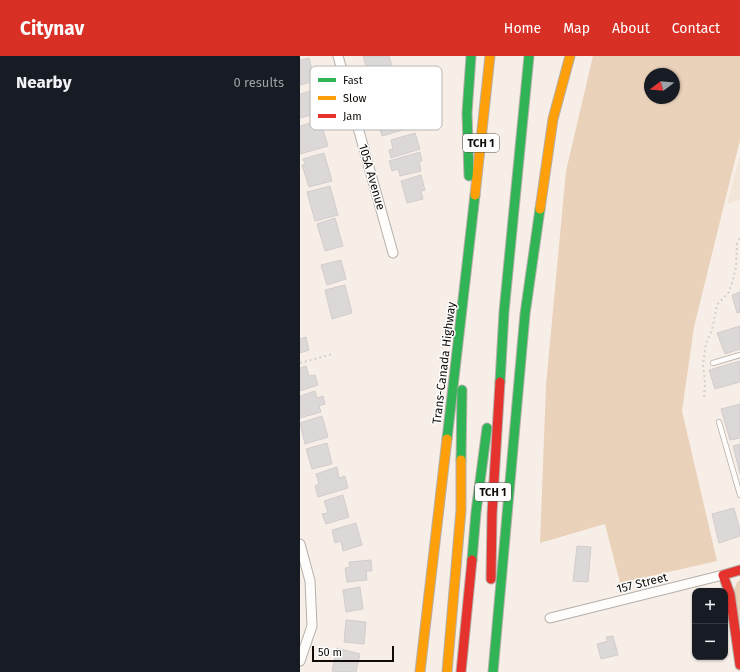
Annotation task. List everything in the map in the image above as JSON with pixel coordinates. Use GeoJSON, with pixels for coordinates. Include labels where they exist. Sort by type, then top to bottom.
{"type":"FeatureCollection","features":[{"type":"Feature","properties":{"kind":"main road"},"geometry":{"type":"LineString","coordinates":[[471,56],[467,113],[471,231]]}},
{"type":"Feature","properties":{"kind":"main road","name":"Trans-Canada Highway"},"geometry":{"type":"LineString","coordinates":[[420,672],[463,308],[490,56]]}},
{"type":"Feature","properties":{"kind":"main road","name":"TCH 1"},"geometry":{"type":"LineString","coordinates":[[490,672],[492,514],[504,312],[528,56]]}},
{"type":"Feature","properties":{"kind":"main road"},"geometry":{"type":"LineString","coordinates":[[493,672],[525,314],[553,119],[570,56]]}},
{"type":"Feature","properties":{"kind":"main road"},"geometry":{"type":"LineString","coordinates":[[447,672],[461,510],[463,308]]}},
{"type":"Feature","properties":{"kind":"main road"},"geometry":{"type":"LineString","coordinates":[[461,672],[476,512],[504,312]]}},
{"type":"Feature","properties":{"kind":"main road","name":"157 Street"},"geometry":{"type":"LineString","coordinates":[[723,575],[740,570]]}},
{"type":"Feature","properties":{"kind":"main road"},"geometry":{"type":"LineString","coordinates":[[723,575],[730,594],[740,665]]}},
{"type":"Feature","properties":{"kind":"street","name":"105A Avenue"},"geometry":{"type":"LineString","coordinates":[[338,56],[341,66]]}},
{"type":"Feature","properties":{"kind":"street","name":"105A Avenue"},"geometry":{"type":"LineString","coordinates":[[359,130],[393,253]]}},
{"type":"Feature","properties":{"kind":"street"},"geometry":{"type":"LineString","coordinates":[[300,544],[310,581],[312,626],[300,661]]}},
{"type":"Feature","properties":{"kind":"street","name":"157 Street"},"geometry":{"type":"LineString","coordinates":[[550,618],[723,575]]}},
{"type":"Feature","properties":{"kind":"lane"},"geometry":{"type":"LineString","coordinates":[[713,363],[740,355]]}},
{"type":"Feature","properties":{"kind":"lane"},"geometry":{"type":"LineString","coordinates":[[719,422],[740,495]]}},
{"type":"Feature","properties":{"kind":"path"},"geometry":{"type":"LineString","coordinates":[[704,397],[705,382],[702,365],[706,343],[712,330],[717,305],[729,292],[732,283],[736,268],[737,244],[740,238]]}},
{"type":"Feature","properties":{"kind":"path"},"geometry":{"type":"LineString","coordinates":[[300,363],[332,354]]}},
{"type":"Feature","properties":{"kind":"shaded area"},"geometry":{"type":"Polygon","coordinates":[[[593,56],[740,56],[740,140],[694,327],[682,411],[717,561],[620,583],[605,524],[540,543],[546,385],[566,171],[593,56]]]}},
{"type":"Feature","properties":{"kind":"shaded area"},"geometry":{"type":"Polygon","coordinates":[[[740,156],[740,200],[727,204],[740,156]]]}},
{"type":"Feature","properties":{"kind":"shaded area"},"geometry":{"type":"Polygon","coordinates":[[[740,580],[740,631],[734,590],[737,582],[740,580]]]}},
{"type":"Feature","properties":{"kind":"building"},"geometry":{"type":"Polygon","coordinates":[[[363,56],[389,56],[392,66],[366,66],[363,56]]]}},
{"type":"Feature","properties":{"kind":"building"},"geometry":{"type":"Polygon","coordinates":[[[309,58],[311,66],[310,82],[300,85],[300,60],[309,58]]]}},
{"type":"Feature","properties":{"kind":"building"},"geometry":{"type":"Polygon","coordinates":[[[310,91],[310,115],[300,118],[300,94],[310,91]]]}},
{"type":"Feature","properties":{"kind":"building"},"geometry":{"type":"Polygon","coordinates":[[[310,123],[310,130],[323,130],[328,146],[300,154],[300,126],[310,123]]]}},
{"type":"Feature","properties":{"kind":"building"},"geometry":{"type":"Polygon","coordinates":[[[380,130],[403,130],[382,136],[380,130]]]}},
{"type":"Feature","properties":{"kind":"building"},"geometry":{"type":"Polygon","coordinates":[[[415,133],[420,149],[391,158],[389,150],[393,149],[391,140],[415,133]]]}},
{"type":"Feature","properties":{"kind":"building"},"geometry":{"type":"Polygon","coordinates":[[[420,152],[422,161],[419,162],[421,171],[400,176],[398,169],[392,171],[389,161],[420,152]]]}},
{"type":"Feature","properties":{"kind":"building"},"geometry":{"type":"Polygon","coordinates":[[[324,153],[332,181],[309,187],[302,165],[305,164],[303,159],[324,153]]]}},
{"type":"Feature","properties":{"kind":"building"},"geometry":{"type":"Polygon","coordinates":[[[421,175],[425,190],[421,191],[423,199],[407,203],[401,181],[421,175]]]}},
{"type":"Feature","properties":{"kind":"building"},"geometry":{"type":"Polygon","coordinates":[[[330,186],[338,215],[315,221],[307,192],[330,186]]]}},
{"type":"Feature","properties":{"kind":"building"},"geometry":{"type":"Polygon","coordinates":[[[335,218],[343,246],[325,251],[317,224],[335,218]]]}},
{"type":"Feature","properties":{"kind":"building"},"geometry":{"type":"Polygon","coordinates":[[[341,260],[346,279],[327,285],[321,265],[341,260]]]}},
{"type":"Feature","properties":{"kind":"building"},"geometry":{"type":"Polygon","coordinates":[[[345,285],[352,313],[332,319],[325,290],[345,285]]]}},
{"type":"Feature","properties":{"kind":"building"},"geometry":{"type":"Polygon","coordinates":[[[740,292],[740,312],[737,313],[732,295],[740,292]]]}},
{"type":"Feature","properties":{"kind":"building"},"geometry":{"type":"Polygon","coordinates":[[[740,326],[740,349],[725,354],[717,333],[740,326]]]}},
{"type":"Feature","properties":{"kind":"building"},"geometry":{"type":"Polygon","coordinates":[[[306,337],[309,350],[300,353],[300,339],[306,337]]]}},
{"type":"Feature","properties":{"kind":"building"},"geometry":{"type":"Polygon","coordinates":[[[740,361],[740,382],[715,389],[709,370],[740,361]]]}},
{"type":"Feature","properties":{"kind":"building"},"geometry":{"type":"Polygon","coordinates":[[[306,366],[309,376],[315,375],[318,385],[300,391],[300,368],[306,366]]]}},
{"type":"Feature","properties":{"kind":"building"},"geometry":{"type":"Polygon","coordinates":[[[315,391],[317,398],[323,396],[325,404],[319,406],[321,412],[300,418],[300,396],[315,391]]]}},
{"type":"Feature","properties":{"kind":"building"},"geometry":{"type":"Polygon","coordinates":[[[740,404],[740,438],[730,440],[721,409],[740,404]]]}},
{"type":"Feature","properties":{"kind":"building"},"geometry":{"type":"Polygon","coordinates":[[[322,416],[328,437],[305,444],[300,423],[322,416]]]}},
{"type":"Feature","properties":{"kind":"building"},"geometry":{"type":"Polygon","coordinates":[[[327,443],[332,464],[312,469],[306,449],[327,443]]]}},
{"type":"Feature","properties":{"kind":"building"},"geometry":{"type":"Polygon","coordinates":[[[740,444],[740,474],[733,446],[740,444]]]}},
{"type":"Feature","properties":{"kind":"building"},"geometry":{"type":"Polygon","coordinates":[[[337,467],[339,478],[345,476],[348,488],[318,497],[315,486],[319,484],[316,474],[337,467]]]}},
{"type":"Feature","properties":{"kind":"building"},"geometry":{"type":"Polygon","coordinates":[[[343,495],[349,517],[326,524],[322,514],[328,513],[324,501],[343,495]]]}},
{"type":"Feature","properties":{"kind":"building"},"geometry":{"type":"Polygon","coordinates":[[[734,508],[740,530],[740,536],[719,543],[712,514],[734,508]]]}},
{"type":"Feature","properties":{"kind":"building"},"geometry":{"type":"Polygon","coordinates":[[[356,523],[362,545],[343,551],[341,541],[335,543],[332,530],[356,523]]]}},
{"type":"Feature","properties":{"kind":"building"},"geometry":{"type":"Polygon","coordinates":[[[577,546],[591,547],[588,582],[573,581],[577,546]]]}},
{"type":"Feature","properties":{"kind":"building"},"geometry":{"type":"Polygon","coordinates":[[[371,560],[372,571],[366,571],[367,580],[347,582],[345,568],[350,567],[349,562],[371,560]]]}},
{"type":"Feature","properties":{"kind":"building"},"geometry":{"type":"Polygon","coordinates":[[[360,587],[363,609],[346,612],[343,590],[360,587]]]}},
{"type":"Feature","properties":{"kind":"building"},"geometry":{"type":"Polygon","coordinates":[[[346,620],[366,622],[364,644],[344,642],[346,620]]]}},
{"type":"Feature","properties":{"kind":"building"},"geometry":{"type":"Polygon","coordinates":[[[613,636],[618,655],[601,659],[597,644],[608,641],[606,637],[613,636]]]}},
{"type":"Feature","properties":{"kind":"building"},"geometry":{"type":"Polygon","coordinates":[[[337,648],[360,654],[356,672],[332,671],[337,648]]]}},
{"type":"Feature","properties":{"kind":"traffic: fast"},"geometry":{"type":"LineString","coordinates":[[469,176],[467,113],[471,56]]}},
{"type":"Feature","properties":{"kind":"traffic: fast"},"geometry":{"type":"LineString","coordinates":[[500,382],[504,312],[529,56]]}},
{"type":"Feature","properties":{"kind":"traffic: fast"},"geometry":{"type":"LineString","coordinates":[[447,439],[475,195]]}},
{"type":"Feature","properties":{"kind":"traffic: fast"},"geometry":{"type":"LineString","coordinates":[[493,672],[525,314],[540,209]]}},
{"type":"Feature","properties":{"kind":"traffic: fast"},"geometry":{"type":"LineString","coordinates":[[461,460],[462,390]]}},
{"type":"Feature","properties":{"kind":"traffic: fast"},"geometry":{"type":"LineString","coordinates":[[472,560],[476,512],[487,428]]}},
{"type":"Feature","properties":{"kind":"traffic: slow"},"geometry":{"type":"LineString","coordinates":[[475,195],[490,56]]}},
{"type":"Feature","properties":{"kind":"traffic: slow"},"geometry":{"type":"LineString","coordinates":[[540,209],[553,119],[570,56]]}},
{"type":"Feature","properties":{"kind":"traffic: slow"},"geometry":{"type":"LineString","coordinates":[[420,672],[447,439]]}},
{"type":"Feature","properties":{"kind":"traffic: slow"},"geometry":{"type":"LineString","coordinates":[[447,672],[461,510],[461,460]]}},
{"type":"Feature","properties":{"kind":"traffic: jam"},"geometry":{"type":"LineString","coordinates":[[491,579],[492,514],[500,382]]}},
{"type":"Feature","properties":{"kind":"traffic: jam"},"geometry":{"type":"LineString","coordinates":[[461,672],[472,560]]}},
{"type":"Feature","properties":{"kind":"traffic: jam"},"geometry":{"type":"LineString","coordinates":[[740,570],[723,575],[730,594],[740,665]]}}]}
